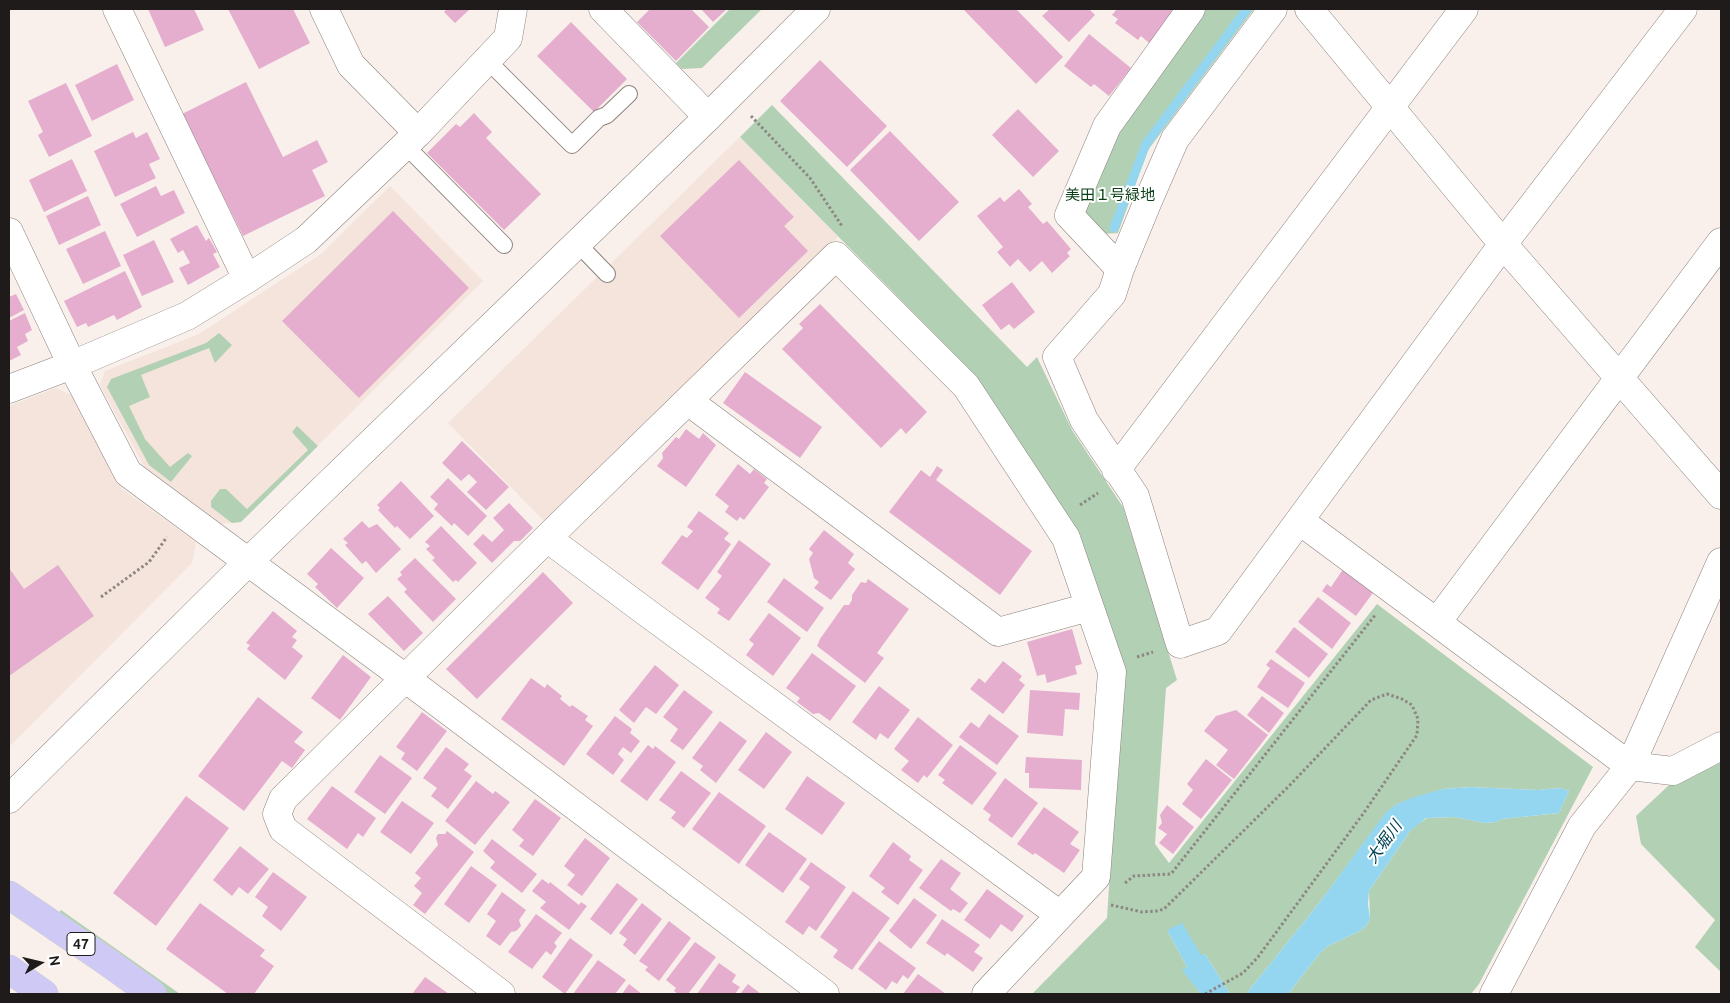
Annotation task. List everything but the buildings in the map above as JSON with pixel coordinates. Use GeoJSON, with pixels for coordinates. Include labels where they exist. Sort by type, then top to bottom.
{"type":"FeatureCollection","features":[{"type":"Feature","properties":{"kind":"main road","name":"47"},"geometry":{"type":"LineString","coordinates":[[9,895],[152,994]]}},
{"type":"Feature","properties":{"kind":"main road"},"geometry":{"type":"LineString","coordinates":[[9,970],[44,994]]}},
{"type":"Feature","properties":{"kind":"street"},"geometry":{"type":"LineString","coordinates":[[117,9],[247,279]]}},
{"type":"Feature","properties":{"kind":"street"},"geometry":{"type":"LineString","coordinates":[[324,9],[351,65],[412,139]]}},
{"type":"Feature","properties":{"kind":"street"},"geometry":{"type":"LineString","coordinates":[[9,389],[72,366],[187,316],[306,240],[412,139],[508,38],[512,9]]}},
{"type":"Feature","properties":{"kind":"street"},"geometry":{"type":"LineString","coordinates":[[603,9],[708,118]]}},
{"type":"Feature","properties":{"kind":"street"},"geometry":{"type":"LineString","coordinates":[[9,799],[248,562],[708,118],[816,9]]}},
{"type":"Feature","properties":{"kind":"street"},"geometry":{"type":"LineString","coordinates":[[1120,269],[1069,215],[1107,126],[1191,9]]}},
{"type":"Feature","properties":{"kind":"street"},"geometry":{"type":"LineString","coordinates":[[1273,9],[1175,139],[1120,269],[1112,294],[1057,358],[1084,420],[1135,496],[1180,644],[1218,631],[1503,244],[1683,9]]}},
{"type":"Feature","properties":{"kind":"street"},"geometry":{"type":"LineString","coordinates":[[1309,9],[1503,244],[1721,495]]}},
{"type":"Feature","properties":{"kind":"street"},"geometry":{"type":"LineString","coordinates":[[1116,470],[1464,9]]}},
{"type":"Feature","properties":{"kind":"street"},"geometry":{"type":"LineString","coordinates":[[9,232],[72,366],[128,473],[405,678],[825,994]]}},
{"type":"Feature","properties":{"kind":"street"},"geometry":{"type":"LineString","coordinates":[[1437,622],[1721,242]]}},
{"type":"Feature","properties":{"kind":"street"},"geometry":{"type":"LineString","coordinates":[[501,994],[283,829],[277,814],[283,799],[836,256],[966,386],[1066,538],[1112,672],[1096,877],[986,994]]}},
{"type":"Feature","properties":{"kind":"street"},"geometry":{"type":"LineString","coordinates":[[688,400],[998,632],[1089,607]]}},
{"type":"Feature","properties":{"kind":"street"},"geometry":{"type":"LineString","coordinates":[[1300,521],[1630,766],[1673,771],[1721,746]]}},
{"type":"Feature","properties":{"kind":"street"},"geometry":{"type":"LineString","coordinates":[[547,538],[1060,915]]}},
{"type":"Feature","properties":{"kind":"street"},"geometry":{"type":"LineString","coordinates":[[1494,994],[1582,826],[1630,766],[1721,562]]}},
{"type":"Feature","properties":{"kind":"lane"},"geometry":{"type":"LineString","coordinates":[[487,60],[572,145],[600,118],[607,116],[629,94]]}},
{"type":"Feature","properties":{"kind":"lane"},"geometry":{"type":"LineString","coordinates":[[412,139],[504,245]]}},
{"type":"Feature","properties":{"kind":"lane"},"geometry":{"type":"LineString","coordinates":[[577,243],[607,274]]}},
{"type":"Feature","properties":{"kind":"path"},"geometry":{"type":"LineString","coordinates":[[750,115],[810,178],[845,232]]}},
{"type":"Feature","properties":{"kind":"path"},"geometry":{"type":"LineString","coordinates":[[100,597],[149,562],[172,530]]}},
{"type":"Feature","properties":{"kind":"path"},"geometry":{"type":"LineString","coordinates":[[1123,885],[1134,876],[1171,874],[1395,590]]}},
{"type":"Feature","properties":{"kind":"path"},"geometry":{"type":"LineString","coordinates":[[1108,904],[1142,912],[1164,909],[1289,786],[1370,700],[1388,694],[1412,705],[1418,719],[1417,735],[1363,814],[1258,957],[1243,973],[1205,994]]}},
{"type":"Feature","properties":{"kind":"shaded area"},"geometry":{"type":"Polygon","coordinates":[[[740,137],[838,237],[546,523],[448,423],[740,137]]]}},
{"type":"Feature","properties":{"kind":"shaded area"},"geometry":{"type":"Polygon","coordinates":[[[390,186],[483,281],[241,522],[219,524],[145,468],[100,385],[105,371],[199,334],[321,254],[390,186]]]}},
{"type":"Feature","properties":{"kind":"shaded area"},"geometry":{"type":"Polygon","coordinates":[[[56,388],[71,395],[122,489],[196,542],[192,563],[9,747],[9,406],[56,388]]]}},
{"type":"Feature","properties":{"kind":"green space"},"geometry":{"type":"Polygon","coordinates":[[[730,9],[762,9],[702,68],[682,69],[676,63],[730,9]]]}},
{"type":"Feature","properties":{"kind":"green space","name":"美田１号緑地"},"geometry":{"type":"Polygon","coordinates":[[[1205,9],[1254,9],[1148,150],[1118,233],[1103,234],[1088,220],[1084,204],[1113,130],[1205,9]]]}},
{"type":"Feature","properties":{"kind":"green space"},"geometry":{"type":"Polygon","coordinates":[[[772,105],[1027,367],[1037,357],[1072,430],[1123,507],[1177,680],[1166,688],[1155,844],[1169,863],[1377,604],[1593,767],[1479,984],[1471,994],[1288,994],[1320,953],[1328,946],[1360,931],[1366,926],[1370,919],[1369,891],[1410,831],[1418,824],[1427,818],[1455,817],[1485,823],[1496,822],[1502,819],[1559,813],[1569,791],[1561,788],[1537,790],[1471,787],[1443,789],[1397,804],[1386,813],[1320,902],[1246,994],[1230,994],[1205,954],[1201,956],[1167,930],[1187,967],[1183,970],[1201,994],[1032,994],[1107,918],[1123,671],[1080,534],[977,377],[740,137],[772,105]]]}},
{"type":"Feature","properties":{"kind":"green space"},"geometry":{"type":"Polygon","coordinates":[[[219,333],[232,345],[215,363],[209,348],[141,375],[150,397],[129,406],[145,439],[170,467],[188,453],[192,456],[171,482],[149,465],[107,387],[111,379],[206,343],[219,333]]]}},
{"type":"Feature","properties":{"kind":"green space"},"geometry":{"type":"Polygon","coordinates":[[[297,426],[318,446],[241,522],[232,523],[211,507],[211,501],[220,489],[226,489],[247,509],[308,450],[292,432],[297,426]]]}},
{"type":"Feature","properties":{"kind":"green space"},"geometry":{"type":"Polygon","coordinates":[[[1721,757],[1721,972],[1695,947],[1715,920],[1641,844],[1636,816],[1668,786],[1721,757]]]}},
{"type":"Feature","properties":{"kind":"green space"},"geometry":{"type":"Polygon","coordinates":[[[61,910],[180,994],[166,994],[56,916],[61,910]]]}},
{"type":"Feature","properties":{"kind":"water","name":"大堀川"},"geometry":{"type":"Polygon","coordinates":[[[1471,787],[1537,790],[1561,788],[1569,791],[1559,813],[1502,819],[1496,822],[1485,823],[1455,817],[1426,818],[1410,831],[1369,891],[1370,919],[1366,926],[1360,931],[1328,946],[1320,953],[1288,994],[1246,994],[1320,902],[1386,812],[1397,804],[1414,797],[1443,789],[1471,787]]]}},
{"type":"Feature","properties":{"kind":"water"},"geometry":{"type":"Polygon","coordinates":[[[1182,923],[1201,955],[1205,954],[1230,994],[1201,994],[1182,970],[1187,967],[1167,930],[1182,923]]]}},
{"type":"Feature","properties":{"kind":"waterway"},"geometry":{"type":"LineString","coordinates":[[1114,228],[1146,144],[1247,9]]}}]}
